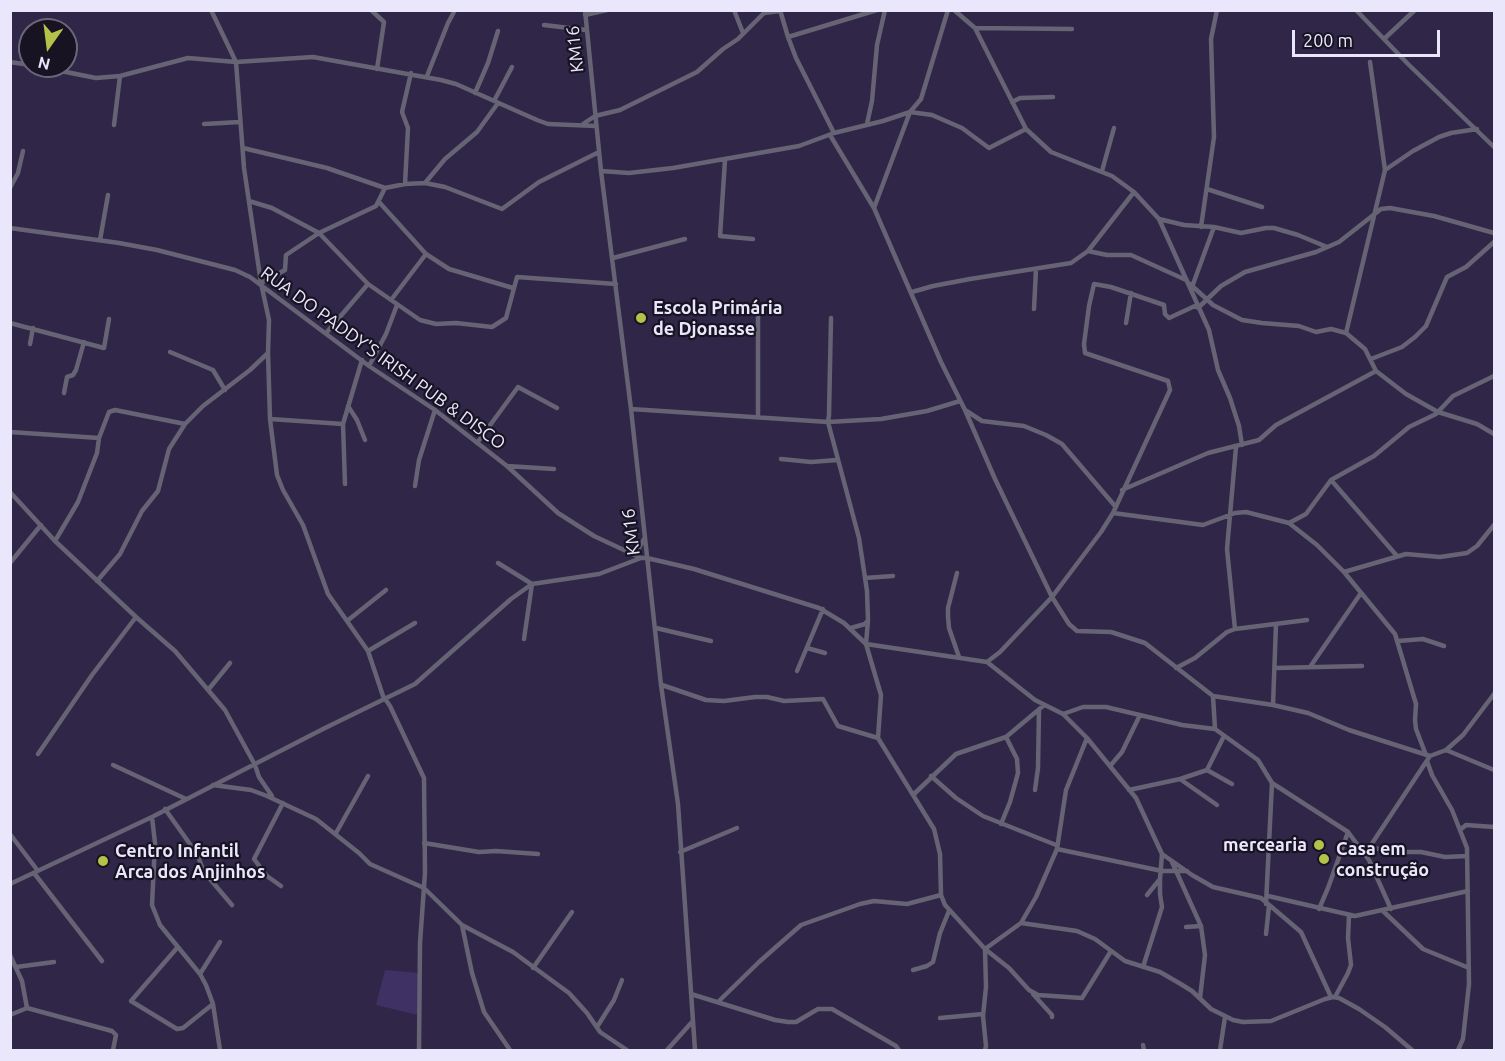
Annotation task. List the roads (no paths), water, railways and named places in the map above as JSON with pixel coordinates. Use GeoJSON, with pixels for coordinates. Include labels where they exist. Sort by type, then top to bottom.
{"type":"FeatureCollection","features":[{"type":"Feature","properties":{"kind":"street"},"geometry":{"type":"LineString","coordinates":[[211,10],[236,62],[249,201],[269,320],[271,440],[280,484],[303,525],[328,594],[368,651],[382,696],[424,777],[424,888],[420,943],[419,1050]]}},
{"type":"Feature","properties":{"kind":"street"},"geometry":{"type":"LineString","coordinates":[[370,10],[382,19],[384,25],[377,69]]}},
{"type":"Feature","properties":{"kind":"street"},"geometry":{"type":"LineString","coordinates":[[427,76],[455,10]]}},
{"type":"Feature","properties":{"kind":"street"},"geometry":{"type":"LineString","coordinates":[[585,13],[607,10]]}},
{"type":"Feature","properties":{"kind":"street"},"geometry":{"type":"LineString","coordinates":[[734,10],[744,33]]}},
{"type":"Feature","properties":{"kind":"street"},"geometry":{"type":"LineString","coordinates":[[788,37],[877,10]]}},
{"type":"Feature","properties":{"kind":"street"},"geometry":{"type":"LineString","coordinates":[[867,124],[872,101],[877,45],[885,10]]}},
{"type":"Feature","properties":{"kind":"street"},"geometry":{"type":"LineString","coordinates":[[874,208],[910,112],[921,99],[948,10]]}},
{"type":"Feature","properties":{"kind":"street"},"geometry":{"type":"LineString","coordinates":[[954,10],[975,28],[1026,129],[1051,152],[1102,171],[1134,192],[1159,219],[1209,330],[1221,380],[1236,414],[1239,446],[1227,549],[1235,629]]}},
{"type":"Feature","properties":{"kind":"street"},"geometry":{"type":"LineString","coordinates":[[1201,226],[1214,137],[1211,39],[1217,10]]}},
{"type":"Feature","properties":{"kind":"street"},"geometry":{"type":"LineString","coordinates":[[1356,10],[1494,147]]}},
{"type":"Feature","properties":{"kind":"street"},"geometry":{"type":"LineString","coordinates":[[1384,39],[1415,10]]}},
{"type":"Feature","properties":{"kind":"street"},"geometry":{"type":"LineString","coordinates":[[583,124],[595,116],[620,110],[628,104],[685,79],[697,72],[744,33],[764,13],[780,11],[796,58],[832,134],[874,208],[995,479],[1052,597],[1069,624],[1077,630],[1111,632],[1146,643],[1213,696],[1308,713],[1349,730],[1428,757]]}},
{"type":"Feature","properties":{"kind":"street","name":"KM16"},"geometry":{"type":"LineString","coordinates":[[585,13],[644,539],[678,804],[695,1050]]}},
{"type":"Feature","properties":{"kind":"street"},"geometry":{"type":"LineString","coordinates":[[544,26],[586,30]]}},
{"type":"Feature","properties":{"kind":"street"},"geometry":{"type":"LineString","coordinates":[[975,28],[1072,29]]}},
{"type":"Feature","properties":{"kind":"street"},"geometry":{"type":"LineString","coordinates":[[475,93],[498,31]]}},
{"type":"Feature","properties":{"kind":"street"},"geometry":{"type":"LineString","coordinates":[[78,76],[89,78],[120,76],[188,58],[236,62],[313,57],[427,76],[456,84],[548,124],[596,126]]}},
{"type":"Feature","properties":{"kind":"street"},"geometry":{"type":"LineString","coordinates":[[1346,333],[1385,170],[1370,62]]}},
{"type":"Feature","properties":{"kind":"street"},"geometry":{"type":"LineString","coordinates":[[425,183],[446,159],[477,132],[496,102],[512,67]]}},
{"type":"Feature","properties":{"kind":"street"},"geometry":{"type":"LineString","coordinates":[[405,184],[408,128],[402,112],[411,73]]}},
{"type":"Feature","properties":{"kind":"street"},"geometry":{"type":"LineString","coordinates":[[114,125],[120,76]]}},
{"type":"Feature","properties":{"kind":"street"},"geometry":{"type":"LineString","coordinates":[[1012,102],[1020,98],[1053,97]]}},
{"type":"Feature","properties":{"kind":"street"},"geometry":{"type":"LineString","coordinates":[[601,171],[629,173],[725,160],[799,146],[832,134],[910,112],[932,115],[962,128],[989,148],[1026,129]]}},
{"type":"Feature","properties":{"kind":"street"},"geometry":{"type":"LineString","coordinates":[[204,124],[240,122]]}},
{"type":"Feature","properties":{"kind":"street"},"geometry":{"type":"LineString","coordinates":[[1102,171],[1114,128]]}},
{"type":"Feature","properties":{"kind":"street"},"geometry":{"type":"LineString","coordinates":[[1385,170],[1439,137],[1451,132],[1477,129]]}},
{"type":"Feature","properties":{"kind":"street"},"geometry":{"type":"LineString","coordinates":[[243,148],[327,168],[385,188],[425,183],[444,187],[502,209],[539,182],[599,152]]}},
{"type":"Feature","properties":{"kind":"street"},"geometry":{"type":"LineString","coordinates":[[10,188],[18,173],[23,151]]}},
{"type":"Feature","properties":{"kind":"street"},"geometry":{"type":"LineString","coordinates":[[725,160],[720,236],[753,239]]}},
{"type":"Feature","properties":{"kind":"street"},"geometry":{"type":"LineString","coordinates":[[261,283],[282,273],[286,267],[286,255],[319,233],[371,208],[380,201],[385,188]]}},
{"type":"Feature","properties":{"kind":"street"},"geometry":{"type":"LineString","coordinates":[[1208,189],[1262,207]]}},
{"type":"Feature","properties":{"kind":"street"},"geometry":{"type":"LineString","coordinates":[[912,292],[933,286],[1071,264],[1088,251],[1134,192]]}},
{"type":"Feature","properties":{"kind":"street"},"geometry":{"type":"LineString","coordinates":[[100,240],[108,195]]}},
{"type":"Feature","properties":{"kind":"street"},"geometry":{"type":"LineString","coordinates":[[249,201],[272,208],[319,233],[368,284],[420,320],[427,322],[492,327],[507,318],[517,277],[616,284]]}},
{"type":"Feature","properties":{"kind":"street"},"geometry":{"type":"LineString","coordinates":[[380,201],[426,254],[449,269],[513,288]]}},
{"type":"Feature","properties":{"kind":"street"},"geometry":{"type":"LineString","coordinates":[[987,662],[1000,652],[1052,597],[1101,532],[1113,513],[1170,390],[1168,381],[1083,351],[1094,284],[1131,293],[1164,305],[1165,314],[1169,318],[1198,307],[1221,286],[1245,272],[1327,247],[1347,237],[1381,209],[1410,211],[1494,233]]}},
{"type":"Feature","properties":{"kind":"street"},"geometry":{"type":"LineString","coordinates":[[1159,219],[1241,233],[1274,228],[1327,247]]}},
{"type":"Feature","properties":{"kind":"street"},"geometry":{"type":"LineString","coordinates":[[1192,287],[1214,227]]}},
{"type":"Feature","properties":{"kind":"street","name":"RUA DO PADDY'S IRISH PUB & DISCO"},"geometry":{"type":"LineString","coordinates":[[10,228],[157,250],[250,277],[327,332],[369,366],[435,410],[507,466],[558,513],[594,536],[641,558]]}},
{"type":"Feature","properties":{"kind":"street"},"geometry":{"type":"LineString","coordinates":[[613,258],[685,239]]}},
{"type":"Feature","properties":{"kind":"street"},"geometry":{"type":"LineString","coordinates":[[1371,359],[1394,352],[1415,337],[1426,326],[1447,277],[1466,267],[1494,242]]}},
{"type":"Feature","properties":{"kind":"street"},"geometry":{"type":"LineString","coordinates":[[1088,251],[1107,255],[1131,255],[1187,281],[1206,300],[1229,314],[1251,322],[1299,326],[1316,332],[1331,329],[1346,333],[1365,349],[1376,370],[1406,394],[1438,412],[1477,424],[1494,434]]}},
{"type":"Feature","properties":{"kind":"street"},"geometry":{"type":"LineString","coordinates":[[391,300],[426,254]]}},
{"type":"Feature","properties":{"kind":"street"},"geometry":{"type":"LineString","coordinates":[[1034,309],[1036,269]]}},
{"type":"Feature","properties":{"kind":"street"},"geometry":{"type":"LineString","coordinates":[[327,332],[368,284]]}},
{"type":"Feature","properties":{"kind":"street"},"geometry":{"type":"LineString","coordinates":[[1126,323],[1131,293]]}},
{"type":"Feature","properties":{"kind":"street"},"geometry":{"type":"LineString","coordinates":[[369,366],[386,334],[397,305]]}},
{"type":"Feature","properties":{"kind":"street"},"geometry":{"type":"LineString","coordinates":[[758,313],[758,416]]}},
{"type":"Feature","properties":{"kind":"street"},"geometry":{"type":"LineString","coordinates":[[831,318],[828,422],[859,537],[868,620],[866,644],[881,695],[878,738],[934,829],[940,854],[941,895],[949,911],[985,949],[1009,968],[1052,1017]]}},
{"type":"Feature","properties":{"kind":"street"},"geometry":{"type":"LineString","coordinates":[[10,323],[105,347],[109,319]]}},
{"type":"Feature","properties":{"kind":"street"},"geometry":{"type":"LineString","coordinates":[[30,344],[33,328]]}},
{"type":"Feature","properties":{"kind":"street"},"geometry":{"type":"LineString","coordinates":[[64,393],[67,377],[73,375],[76,370],[84,342]]}},
{"type":"Feature","properties":{"kind":"street"},"geometry":{"type":"LineString","coordinates":[[170,352],[213,370],[225,390]]}},
{"type":"Feature","properties":{"kind":"street"},"geometry":{"type":"LineString","coordinates":[[97,581],[120,554],[142,511],[158,490],[169,449],[185,424],[203,406],[268,353]]}},
{"type":"Feature","properties":{"kind":"street"},"geometry":{"type":"LineString","coordinates":[[345,484],[344,424],[362,360]]}},
{"type":"Feature","properties":{"kind":"street"},"geometry":{"type":"LineString","coordinates":[[1122,490],[1208,453],[1259,440],[1276,425],[1376,370]]}},
{"type":"Feature","properties":{"kind":"street"},"geometry":{"type":"LineString","coordinates":[[1290,523],[1306,514],[1331,480],[1374,456],[1409,428],[1438,412],[1453,396],[1494,376]]}},
{"type":"Feature","properties":{"kind":"street"},"geometry":{"type":"LineString","coordinates":[[477,443],[518,387],[556,408]]}},
{"type":"Feature","properties":{"kind":"street"},"geometry":{"type":"LineString","coordinates":[[631,409],[828,422],[881,419],[927,411],[960,401]]}},
{"type":"Feature","properties":{"kind":"street"},"geometry":{"type":"LineString","coordinates":[[348,406],[365,440]]}},
{"type":"Feature","properties":{"kind":"street"},"geometry":{"type":"LineString","coordinates":[[55,541],[81,495],[109,412],[115,410],[185,424]]}},
{"type":"Feature","properties":{"kind":"street"},"geometry":{"type":"LineString","coordinates":[[415,486],[419,460],[435,410]]}},
{"type":"Feature","properties":{"kind":"street"},"geometry":{"type":"LineString","coordinates":[[965,410],[982,421],[1024,426],[1056,441],[1115,506]]}},
{"type":"Feature","properties":{"kind":"street"},"geometry":{"type":"LineString","coordinates":[[270,419],[344,424]]}},
{"type":"Feature","properties":{"kind":"street"},"geometry":{"type":"LineString","coordinates":[[10,432],[99,438]]}},
{"type":"Feature","properties":{"kind":"street"},"geometry":{"type":"LineString","coordinates":[[781,459],[811,462],[837,460]]}},
{"type":"Feature","properties":{"kind":"street"},"geometry":{"type":"LineString","coordinates":[[507,466],[554,469]]}},
{"type":"Feature","properties":{"kind":"street"},"geometry":{"type":"LineString","coordinates":[[1331,480],[1397,556]]}},
{"type":"Feature","properties":{"kind":"street"},"geometry":{"type":"LineString","coordinates":[[10,492],[55,541],[175,651],[225,710],[255,765],[259,777],[274,799]]}},
{"type":"Feature","properties":{"kind":"street"},"geometry":{"type":"LineString","coordinates":[[1113,513],[1203,525],[1230,514],[1246,512],[1290,523],[1317,545],[1344,572],[1391,628],[1398,641],[1416,704],[1414,720],[1416,729],[1428,757],[1432,775],[1452,810],[1467,848],[1469,968],[1466,1017],[1463,1039],[1458,1050]]}},
{"type":"Feature","properties":{"kind":"street"},"geometry":{"type":"LineString","coordinates":[[10,562],[41,525]]}},
{"type":"Feature","properties":{"kind":"street"},"geometry":{"type":"LineString","coordinates":[[1344,572],[1406,554],[1440,557],[1467,553],[1478,546],[1494,525]]}},
{"type":"Feature","properties":{"kind":"street"},"geometry":{"type":"LineString","coordinates":[[635,555],[644,539]]}},
{"type":"Feature","properties":{"kind":"street"},"geometry":{"type":"LineString","coordinates":[[10,884],[152,817],[323,729],[386,700],[423,679],[511,599],[532,584],[599,574],[641,558],[647,558],[694,568],[823,609],[851,628],[866,644],[987,662],[1043,706],[1063,714],[1087,738],[1129,789],[1144,811],[1162,854],[1160,894],[1162,907],[1143,967]]}},
{"type":"Feature","properties":{"kind":"street"},"geometry":{"type":"LineString","coordinates":[[498,563],[532,584]]}},
{"type":"Feature","properties":{"kind":"street"},"geometry":{"type":"LineString","coordinates":[[957,573],[948,616],[949,628],[959,657]]}},
{"type":"Feature","properties":{"kind":"street"},"geometry":{"type":"LineString","coordinates":[[865,578],[893,576]]}},
{"type":"Feature","properties":{"kind":"street"},"geometry":{"type":"LineString","coordinates":[[524,639],[532,584]]}},
{"type":"Feature","properties":{"kind":"street"},"geometry":{"type":"LineString","coordinates":[[347,621],[386,590]]}},
{"type":"Feature","properties":{"kind":"street"},"geometry":{"type":"LineString","coordinates":[[1310,667],[1360,593]]}},
{"type":"Feature","properties":{"kind":"street"},"geometry":{"type":"LineString","coordinates":[[797,671],[823,609]]}},
{"type":"Feature","properties":{"kind":"street"},"geometry":{"type":"LineString","coordinates":[[38,754],[92,675],[136,617]]}},
{"type":"Feature","properties":{"kind":"street"},"geometry":{"type":"LineString","coordinates":[[851,628],[865,624],[868,620]]}},
{"type":"Feature","properties":{"kind":"street"},"geometry":{"type":"LineString","coordinates":[[1176,668],[1195,658],[1227,632],[1235,629],[1307,620]]}},
{"type":"Feature","properties":{"kind":"street"},"geometry":{"type":"LineString","coordinates":[[368,651],[415,623]]}},
{"type":"Feature","properties":{"kind":"street"},"geometry":{"type":"LineString","coordinates":[[1273,705],[1276,624]]}},
{"type":"Feature","properties":{"kind":"street"},"geometry":{"type":"LineString","coordinates":[[656,628],[711,641]]}},
{"type":"Feature","properties":{"kind":"street"},"geometry":{"type":"LineString","coordinates":[[1398,641],[1423,639],[1444,645]]}},
{"type":"Feature","properties":{"kind":"street"},"geometry":{"type":"LineString","coordinates":[[807,648],[825,653]]}},
{"type":"Feature","properties":{"kind":"street"},"geometry":{"type":"LineString","coordinates":[[208,690],[230,663]]}},
{"type":"Feature","properties":{"kind":"street"},"geometry":{"type":"LineString","coordinates":[[1275,668],[1362,666]]}},
{"type":"Feature","properties":{"kind":"street"},"geometry":{"type":"LineString","coordinates":[[662,685],[706,700],[724,701],[755,697],[784,701],[823,699],[838,726],[878,738]]}},
{"type":"Feature","properties":{"kind":"street"},"geometry":{"type":"LineString","coordinates":[[1365,854],[1428,757],[1446,750],[1463,735],[1494,694]]}},
{"type":"Feature","properties":{"kind":"street"},"geometry":{"type":"LineString","coordinates":[[1213,696],[1215,729]]}},
{"type":"Feature","properties":{"kind":"street"},"geometry":{"type":"LineString","coordinates":[[914,794],[956,754],[1006,737],[1043,706]]}},
{"type":"Feature","properties":{"kind":"street"},"geometry":{"type":"LineString","coordinates":[[1063,714],[1083,707],[1106,707],[1182,725],[1215,729],[1258,760],[1272,783],[1348,832],[1365,854],[1391,909]]}},
{"type":"Feature","properties":{"kind":"street"},"geometry":{"type":"LineString","coordinates":[[1035,790],[1038,768],[1039,710]]}},
{"type":"Feature","properties":{"kind":"street"},"geometry":{"type":"LineString","coordinates":[[1110,766],[1122,752],[1140,714]]}},
{"type":"Feature","properties":{"kind":"street"},"geometry":{"type":"LineString","coordinates":[[1129,789],[1180,779],[1208,770],[1224,735]]}},
{"type":"Feature","properties":{"kind":"street"},"geometry":{"type":"LineString","coordinates":[[1001,824],[1018,772],[1017,759],[1006,737]]}},
{"type":"Feature","properties":{"kind":"street"},"geometry":{"type":"LineString","coordinates":[[985,949],[1021,922],[1036,897],[1057,847],[1068,780],[1087,738]]}},
{"type":"Feature","properties":{"kind":"street"},"geometry":{"type":"LineString","coordinates":[[1446,750],[1494,770]]}},
{"type":"Feature","properties":{"kind":"street"},"geometry":{"type":"LineString","coordinates":[[113,765],[186,799]]}},
{"type":"Feature","properties":{"kind":"street"},"geometry":{"type":"LineString","coordinates":[[1208,770],[1232,784]]}},
{"type":"Feature","properties":{"kind":"street"},"geometry":{"type":"LineString","coordinates":[[336,833],[368,776]]}},
{"type":"Feature","properties":{"kind":"street"},"geometry":{"type":"LineString","coordinates":[[931,776],[972,809],[1001,824],[1057,847],[1162,871],[1187,871]]}},
{"type":"Feature","properties":{"kind":"street"},"geometry":{"type":"LineString","coordinates":[[1180,779],[1216,805]]}},
{"type":"Feature","properties":{"kind":"street"},"geometry":{"type":"LineString","coordinates":[[1266,934],[1272,783]]}},
{"type":"Feature","properties":{"kind":"street"},"geometry":{"type":"LineString","coordinates":[[213,785],[250,790],[316,819],[336,833],[370,864],[424,888],[462,924],[507,948],[569,993],[606,1037],[627,1050]]}},
{"type":"Feature","properties":{"kind":"street"},"geometry":{"type":"LineString","coordinates":[[281,886],[267,876],[254,860],[283,803]]}},
{"type":"Feature","properties":{"kind":"street"},"geometry":{"type":"LineString","coordinates":[[165,809],[197,854],[204,872],[232,905]]}},
{"type":"Feature","properties":{"kind":"street"},"geometry":{"type":"LineString","coordinates":[[152,817],[155,843],[152,905],[160,926],[200,974],[213,1004],[220,1050]]}},
{"type":"Feature","properties":{"kind":"street"},"geometry":{"type":"LineString","coordinates":[[1460,830],[1466,825],[1494,827]]}},
{"type":"Feature","properties":{"kind":"street"},"geometry":{"type":"LineString","coordinates":[[680,852],[737,828]]}},
{"type":"Feature","properties":{"kind":"street"},"geometry":{"type":"LineString","coordinates":[[1319,909],[1348,832]]}},
{"type":"Feature","properties":{"kind":"street"},"geometry":{"type":"LineString","coordinates":[[10,834],[102,960]]}},
{"type":"Feature","properties":{"kind":"street"},"geometry":{"type":"LineString","coordinates":[[424,843],[479,852],[538,854]]}},
{"type":"Feature","properties":{"kind":"street"},"geometry":{"type":"LineString","coordinates":[[1370,847],[1392,852],[1421,852],[1445,857],[1467,856]]}},
{"type":"Feature","properties":{"kind":"street"},"geometry":{"type":"LineString","coordinates":[[1162,854],[1213,887],[1261,898],[1301,932],[1333,997],[1363,1011],[1412,1050]]}},
{"type":"Feature","properties":{"kind":"street"},"geometry":{"type":"LineString","coordinates":[[1172,862],[1201,926],[1205,955],[1200,998]]}},
{"type":"Feature","properties":{"kind":"street"},"geometry":{"type":"LineString","coordinates":[[1147,895],[1161,879]]}},
{"type":"Feature","properties":{"kind":"street"},"geometry":{"type":"LineString","coordinates":[[1268,896],[1349,916],[1383,911],[1468,891]]}},
{"type":"Feature","properties":{"kind":"street"},"geometry":{"type":"LineString","coordinates":[[719,1001],[801,925],[874,901],[907,904],[941,895]]}},
{"type":"Feature","properties":{"kind":"street"},"geometry":{"type":"LineString","coordinates":[[913,970],[933,962],[940,933],[949,911]]}},
{"type":"Feature","properties":{"kind":"street"},"geometry":{"type":"LineString","coordinates":[[1383,911],[1424,949],[1469,968]]}},
{"type":"Feature","properties":{"kind":"street"},"geometry":{"type":"LineString","coordinates":[[532,968],[572,912]]}},
{"type":"Feature","properties":{"kind":"street"},"geometry":{"type":"LineString","coordinates":[[1021,922],[1077,931],[1095,939],[1125,961],[1160,972],[1192,991],[1211,1009],[1243,1022],[1271,1021],[1333,997],[1351,965],[1348,938],[1349,916]]}},
{"type":"Feature","properties":{"kind":"street"},"geometry":{"type":"LineString","coordinates":[[462,924],[471,973],[484,1012],[510,1050]]}},
{"type":"Feature","properties":{"kind":"street"},"geometry":{"type":"LineString","coordinates":[[1186,927],[1201,926]]}},
{"type":"Feature","properties":{"kind":"street"},"geometry":{"type":"LineString","coordinates":[[200,974],[220,942]]}},
{"type":"Feature","properties":{"kind":"street"},"geometry":{"type":"LineString","coordinates":[[177,948],[131,1001],[177,1029],[183,1028],[213,1004]]}},
{"type":"Feature","properties":{"kind":"street"},"geometry":{"type":"LineString","coordinates":[[985,949],[986,987],[983,1014],[985,1048],[993,1050]]}},
{"type":"Feature","properties":{"kind":"street"},"geometry":{"type":"LineString","coordinates":[[1033,994],[1082,998],[1111,951]]}},
{"type":"Feature","properties":{"kind":"street"},"geometry":{"type":"LineString","coordinates":[[10,955],[22,981],[27,1008]]}},
{"type":"Feature","properties":{"kind":"street"},"geometry":{"type":"LineString","coordinates":[[16,967],[54,962]]}},
{"type":"Feature","properties":{"kind":"street"},"geometry":{"type":"LineString","coordinates":[[597,1027],[614,1000],[622,980]]}},
{"type":"Feature","properties":{"kind":"street"},"geometry":{"type":"LineString","coordinates":[[691,994],[788,1022],[796,1022],[818,1009],[832,1009],[900,1050]]}},
{"type":"Feature","properties":{"kind":"street"},"geometry":{"type":"LineString","coordinates":[[10,1015],[27,1008],[92,1024],[114,1032],[116,1040],[112,1050]]}},
{"type":"Feature","properties":{"kind":"street"},"geometry":{"type":"LineString","coordinates":[[940,1018],[983,1014]]}},
{"type":"Feature","properties":{"kind":"street"},"geometry":{"type":"LineString","coordinates":[[1220,1050],[1226,1017]]}},
{"type":"Feature","properties":{"kind":"street"},"geometry":{"type":"LineString","coordinates":[[667,1050],[692,1022]]}},
{"type":"Feature","properties":{"kind":"place","name":"Escola Primária de Djonasse"},"geometry":{"type":"Point","coordinates":[641,318]}},
{"type":"Feature","properties":{"kind":"place","name":"mercearia"},"geometry":{"type":"Point","coordinates":[1319,845]}},
{"type":"Feature","properties":{"kind":"place","name":"Casa em construção"},"geometry":{"type":"Point","coordinates":[1324,859]}},
{"type":"Feature","properties":{"kind":"place","name":"Centro Infantil Arca dos Anjinhos"},"geometry":{"type":"Point","coordinates":[103,861]}}]}
